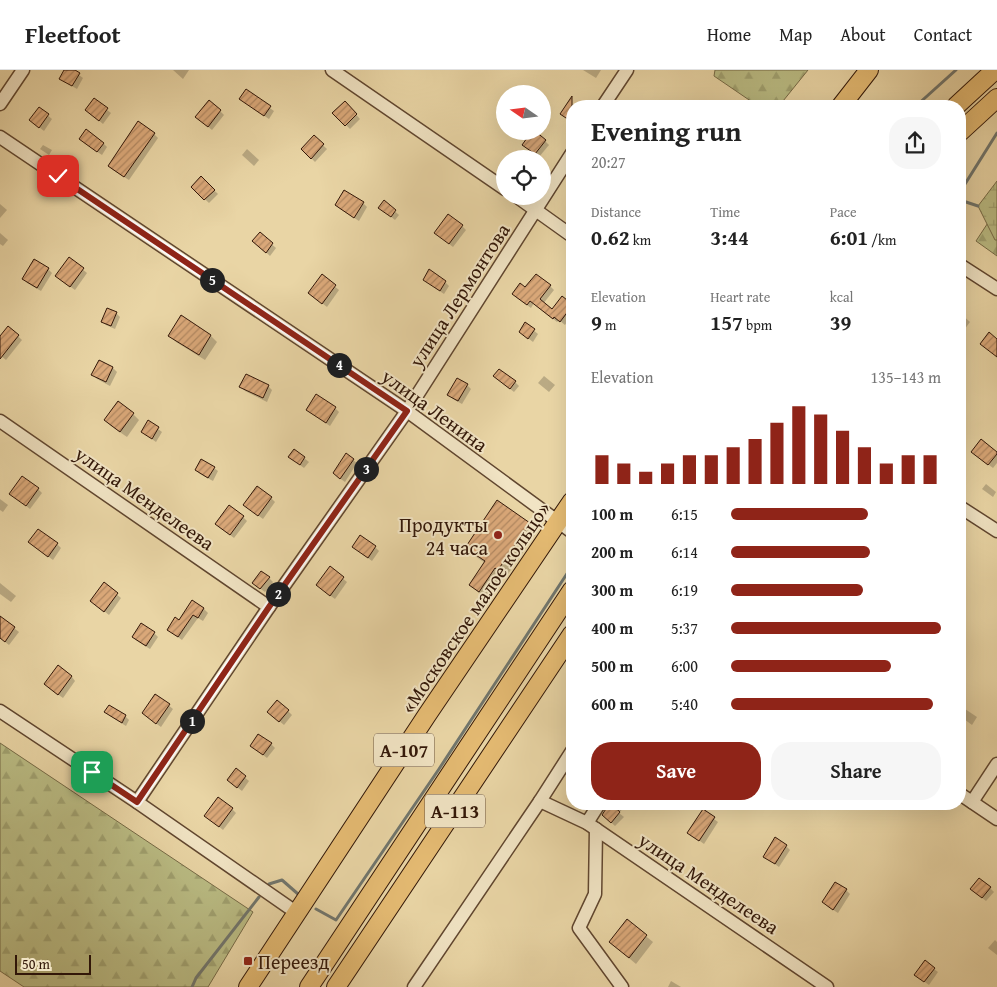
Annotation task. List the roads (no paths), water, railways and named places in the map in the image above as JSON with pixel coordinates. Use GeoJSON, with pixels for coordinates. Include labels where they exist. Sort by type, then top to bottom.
{"type":"FeatureCollection","features":[{"type":"Feature","properties":{"kind":"highway"},"geometry":{"type":"LineString","coordinates":[[846,100],[869,70]]}},
{"type":"Feature","properties":{"kind":"highway"},"geometry":{"type":"LineString","coordinates":[[962,100],[995,70]]}},
{"type":"Feature","properties":{"kind":"highway"},"geometry":{"type":"LineString","coordinates":[[966,126],[997,98]]}},
{"type":"Feature","properties":{"kind":"highway","name":"«Московское малое кольцо»"},"geometry":{"type":"LineString","coordinates":[[248,987],[427,715],[565,527]]}},
{"type":"Feature","properties":{"kind":"highway","name":"А-113"},"geometry":{"type":"LineString","coordinates":[[309,987],[566,599]]}},
{"type":"Feature","properties":{"kind":"highway","name":"А-113"},"geometry":{"type":"LineString","coordinates":[[336,987],[566,643]]}},
{"type":"Feature","properties":{"kind":"street"},"geometry":{"type":"LineString","coordinates":[[0,104],[23,70]]}},
{"type":"Feature","properties":{"kind":"street"},"geometry":{"type":"LineString","coordinates":[[332,70],[496,183]]}},
{"type":"Feature","properties":{"kind":"street"},"geometry":{"type":"LineString","coordinates":[[607,100],[627,70]]}},
{"type":"Feature","properties":{"kind":"street","name":"улица Ленина"},"geometry":{"type":"LineString","coordinates":[[0,137],[407,411],[565,527]]}},
{"type":"Feature","properties":{"kind":"street","name":"улица Лермонтова"},"geometry":{"type":"LineString","coordinates":[[137,802],[269,607],[407,411],[566,162]]}},
{"type":"Feature","properties":{"kind":"street"},"geometry":{"type":"LineString","coordinates":[[528,205],[566,232]]}},
{"type":"Feature","properties":{"kind":"street"},"geometry":{"type":"LineString","coordinates":[[966,269],[997,289]]}},
{"type":"Feature","properties":{"kind":"street","name":"улица Менделеева"},"geometry":{"type":"LineString","coordinates":[[0,421],[269,607]]}},
{"type":"Feature","properties":{"kind":"street"},"geometry":{"type":"LineString","coordinates":[[966,511],[997,531]]}},
{"type":"Feature","properties":{"kind":"street"},"geometry":{"type":"LineString","coordinates":[[0,711],[137,802],[297,913]]}},
{"type":"Feature","properties":{"kind":"street"},"geometry":{"type":"LineString","coordinates":[[414,987],[566,760]]}},
{"type":"Feature","properties":{"kind":"street"},"geometry":{"type":"LineString","coordinates":[[972,802],[997,764]]}},
{"type":"Feature","properties":{"kind":"street"},"geometry":{"type":"LineString","coordinates":[[966,798],[997,819]]}},
{"type":"Feature","properties":{"kind":"street","name":"улица Менделеева"},"geometry":{"type":"LineString","coordinates":[[540,801],[591,826],[827,987]]}},
{"type":"Feature","properties":{"kind":"street"},"geometry":{"type":"LineString","coordinates":[[597,810],[591,826],[595,894],[579,928],[622,987]]}},
{"type":"Feature","properties":{"kind":"waterway"},"geometry":{"type":"LineString","coordinates":[[923,100],[956,70]]}},
{"type":"Feature","properties":{"kind":"waterway"},"geometry":{"type":"LineString","coordinates":[[966,182],[997,133]]}},
{"type":"Feature","properties":{"kind":"waterway"},"geometry":{"type":"LineString","coordinates":[[966,202],[978,206]]}},
{"type":"Feature","properties":{"kind":"waterway"},"geometry":{"type":"LineString","coordinates":[[316,909],[336,920],[439,769],[566,575]]}},
{"type":"Feature","properties":{"kind":"waterway"},"geometry":{"type":"LineString","coordinates":[[269,884],[282,880],[298,894]]}},
{"type":"Feature","properties":{"kind":"waterway"},"geometry":{"type":"LineString","coordinates":[[192,987],[196,978],[259,897]]}},
{"type":"Feature","properties":{"kind":"place","name":"Продукты 24 часа"},"geometry":{"type":"Point","coordinates":[498,535]}},
{"type":"Feature","properties":{"kind":"place","name":"Переезд"},"geometry":{"type":"Point","coordinates":[248,961]}}]}
